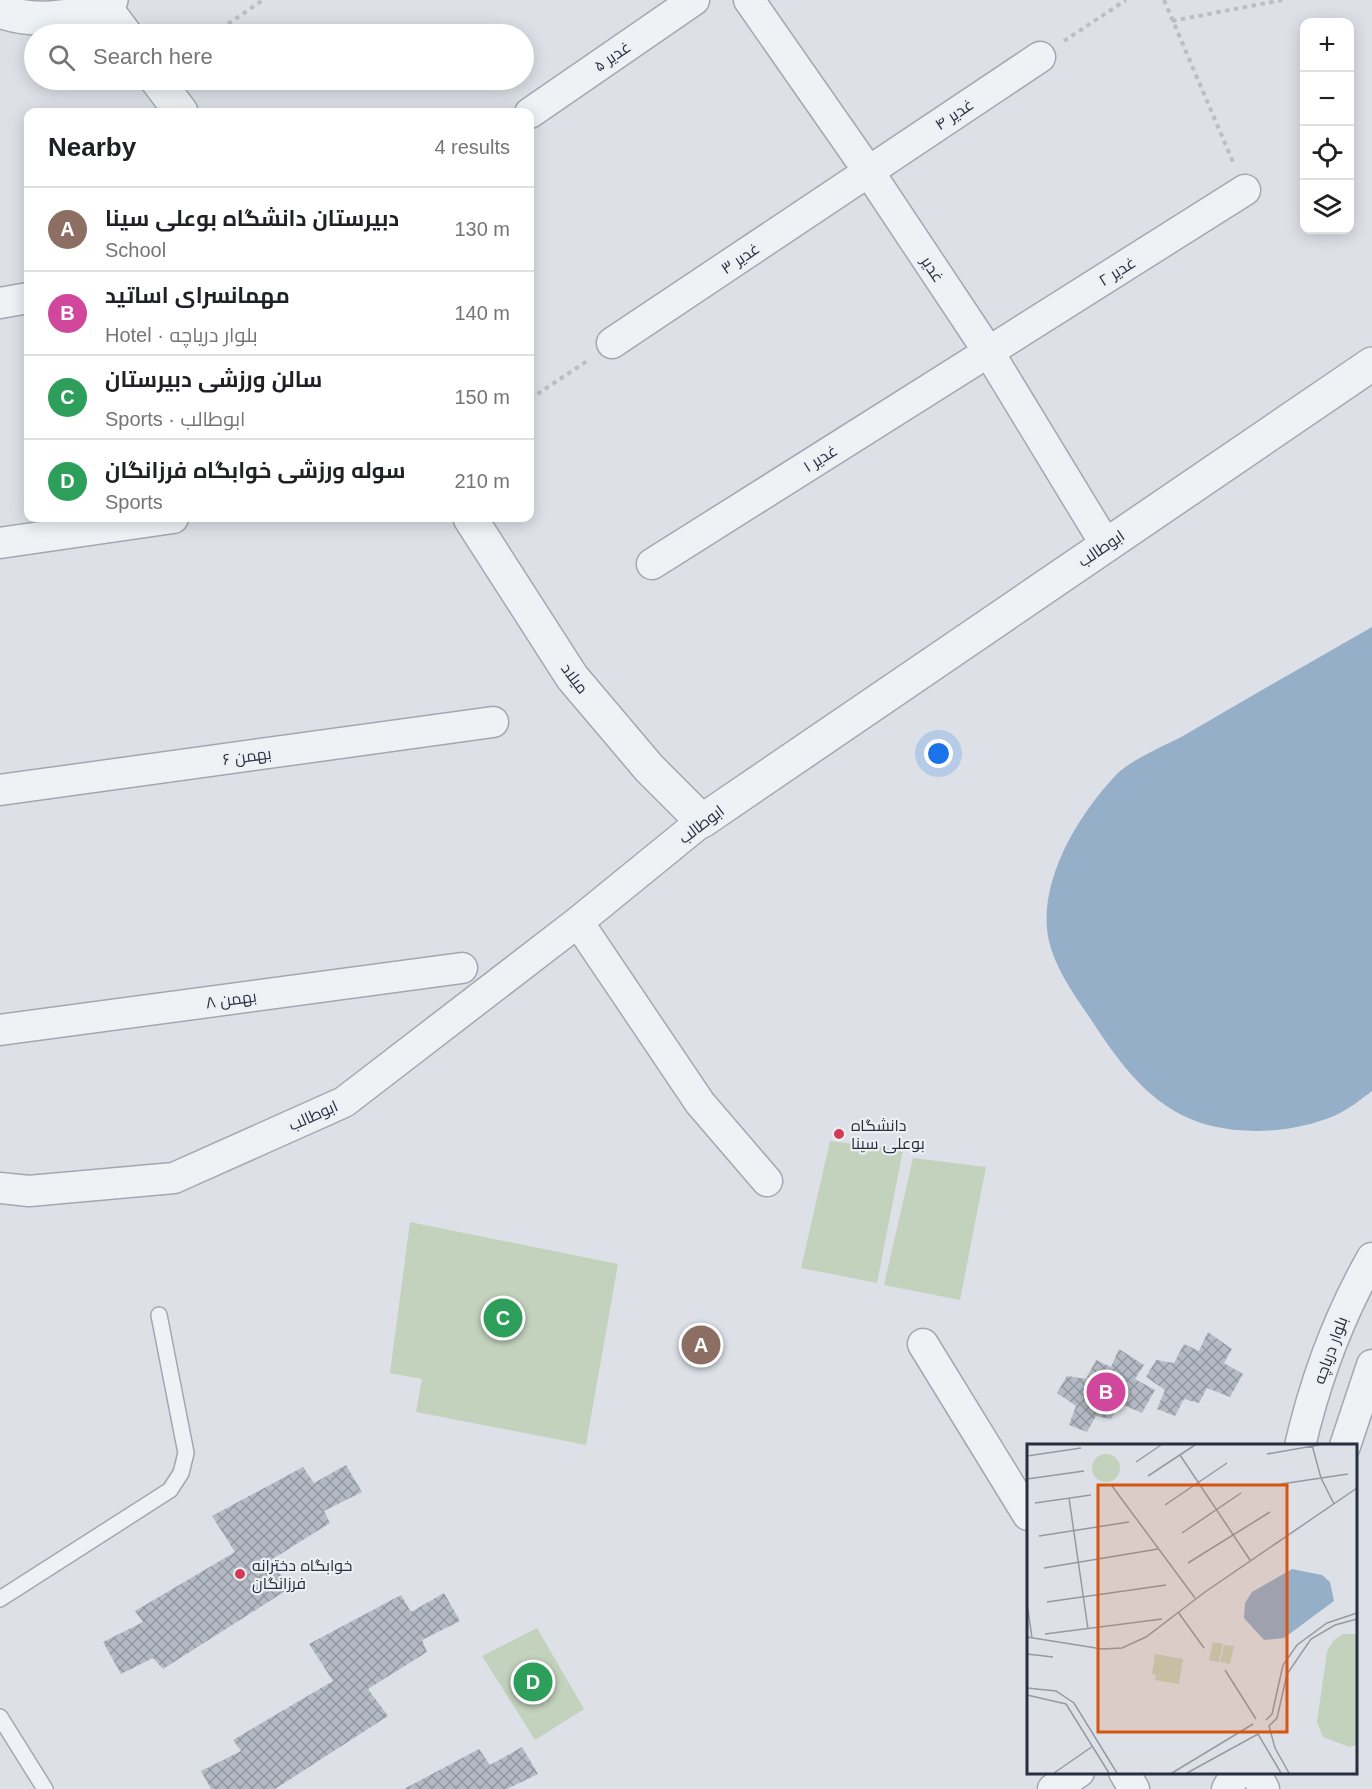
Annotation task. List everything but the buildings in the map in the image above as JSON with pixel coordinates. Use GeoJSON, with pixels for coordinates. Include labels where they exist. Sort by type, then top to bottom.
{"type":"FeatureCollection","features":[{"type":"Feature","properties":{"kind":"street","name":"غدیر ۵"},"geometry":{"type":"LineString","coordinates":[[534,110],[694,0]]}},
{"type":"Feature","properties":{"kind":"street","name":"غدیر"},"geometry":{"type":"LineString","coordinates":[[749,0],[869,172],[988,351],[1106,545]]}},
{"type":"Feature","properties":{"kind":"street"},"geometry":{"type":"LineString","coordinates":[[0,11],[13,15],[59,17],[107,3],[119,24]]}},
{"type":"Feature","properties":{"kind":"street","name":"غدیر ۴"},"geometry":{"type":"LineString","coordinates":[[869,172],[1040,57]]}},
{"type":"Feature","properties":{"kind":"street"},"geometry":{"type":"LineString","coordinates":[[164,90],[178,108]]}},
{"type":"Feature","properties":{"kind":"street","name":"غدیر ۳"},"geometry":{"type":"LineString","coordinates":[[612,344],[869,172]]}},
{"type":"Feature","properties":{"kind":"street","name":"غدیر ۲"},"geometry":{"type":"LineString","coordinates":[[988,351],[1245,190]]}},
{"type":"Feature","properties":{"kind":"street"},"geometry":{"type":"LineString","coordinates":[[0,303],[24,299]]}},
{"type":"Feature","properties":{"kind":"street","name":"غدیر ۱"},"geometry":{"type":"LineString","coordinates":[[652,564],[988,351]]}},
{"type":"Feature","properties":{"kind":"street","name":"ابوطالب"},"geometry":{"type":"LineString","coordinates":[[0,1188],[29,1191],[174,1178],[344,1102],[578,922],[702,821],[1372,364]]}},
{"type":"Feature","properties":{"kind":"street"},"geometry":{"type":"LineString","coordinates":[[0,543],[145,522]]}},
{"type":"Feature","properties":{"kind":"street","name":"میلاد"},"geometry":{"type":"LineString","coordinates":[[473,522],[572,677],[649,768],[702,821]]}},
{"type":"Feature","properties":{"kind":"street","name":"بهمن ۶"},"geometry":{"type":"LineString","coordinates":[[0,790],[494,722]]}},
{"type":"Feature","properties":{"kind":"street"},"geometry":{"type":"LineString","coordinates":[[578,922],[700,1103],[767,1181]]}},
{"type":"Feature","properties":{"kind":"street","name":"بهمن ۸"},"geometry":{"type":"LineString","coordinates":[[0,1030],[462,968]]}},
{"type":"Feature","properties":{"kind":"street","name":"بلوار دریاچه"},"geometry":{"type":"LineString","coordinates":[[1301,1444],[1313,1396],[1346,1308],[1372,1258]]}},
{"type":"Feature","properties":{"kind":"street"},"geometry":{"type":"LineString","coordinates":[[922,1344],[1027,1512]]}},
{"type":"Feature","properties":{"kind":"street"},"geometry":{"type":"LineString","coordinates":[[1346,1444],[1355,1409],[1372,1365]]}},
{"type":"Feature","properties":{"kind":"street"},"geometry":{"type":"LineString","coordinates":[[1053,1789],[1077,1774]]}},
{"type":"Feature","properties":{"kind":"street"},"geometry":{"type":"LineString","coordinates":[[1125,1774],[1134,1789]]}},
{"type":"Feature","properties":{"kind":"street"},"geometry":{"type":"LineString","coordinates":[[1227,1789],[1236,1774]]}},
{"type":"Feature","properties":{"kind":"street"},"geometry":{"type":"LineString","coordinates":[[1256,1774],[1264,1789]]}},
{"type":"Feature","properties":{"kind":"lane"},"geometry":{"type":"LineString","coordinates":[[0,1599],[170,1490],[181,1473],[186,1453],[159,1315]]}},
{"type":"Feature","properties":{"kind":"lane"},"geometry":{"type":"LineString","coordinates":[[0,1717],[45,1789]]}},
{"type":"Feature","properties":{"kind":"path"},"geometry":{"type":"LineString","coordinates":[[228,24],[263,0]]}},
{"type":"Feature","properties":{"kind":"path"},"geometry":{"type":"LineString","coordinates":[[1040,57],[1126,0]]}},
{"type":"Feature","properties":{"kind":"path"},"geometry":{"type":"LineString","coordinates":[[1164,0],[1245,190]]}},
{"type":"Feature","properties":{"kind":"path"},"geometry":{"type":"LineString","coordinates":[[1172,21],[1282,0]]}},
{"type":"Feature","properties":{"kind":"path"},"geometry":{"type":"LineString","coordinates":[[534,396],[612,344]]}},
{"type":"Feature","properties":{"kind":"green space"},"geometry":{"type":"Polygon","coordinates":[[[830,1141],[903,1150],[877,1283],[801,1268],[830,1141]]]}},
{"type":"Feature","properties":{"kind":"green space"},"geometry":{"type":"Polygon","coordinates":[[[913,1158],[986,1167],[960,1300],[884,1285],[913,1158]]]}},
{"type":"Feature","properties":{"kind":"green space"},"geometry":{"type":"Polygon","coordinates":[[[410,1222],[618,1264],[586,1445],[416,1412],[422,1379],[390,1373],[410,1222]]]}},
{"type":"Feature","properties":{"kind":"green space"},"geometry":{"type":"Polygon","coordinates":[[[537,1628],[584,1709],[535,1740],[482,1656],[537,1628]]]}},
{"type":"Feature","properties":{"kind":"water"},"geometry":{"type":"Polygon","coordinates":[[[1372,627],[1372,1091],[1339,1114],[1315,1123],[1251,1131],[1209,1125],[1171,1109],[1146,1090],[1107,1044],[1063,976],[1052,953],[1047,929],[1047,908],[1057,866],[1089,807],[1122,769],[1372,627]]]}},
{"type":"Feature","properties":{"kind":"place","name":"دانشگاه بوعلی سینا"},"geometry":{"type":"Point","coordinates":[839,1134]}},
{"type":"Feature","properties":{"kind":"place","name":"سالن ورزشی دبیرستان"},"geometry":{"type":"Point","coordinates":[503,1318]}},
{"type":"Feature","properties":{"kind":"place","name":"دبیرستان دانشگاه بوعلی سینا"},"geometry":{"type":"Point","coordinates":[701,1345]}},
{"type":"Feature","properties":{"kind":"place","name":"مهمانسرای اساتید"},"geometry":{"type":"Point","coordinates":[1106,1392]}},
{"type":"Feature","properties":{"kind":"place","name":"خوابگاه دخترانه فرزانگان"},"geometry":{"type":"Point","coordinates":[240,1574]}},
{"type":"Feature","properties":{"kind":"place","name":"سوله ورزشی خوابگاه فرزانگان"},"geometry":{"type":"Point","coordinates":[533,1682]}}]}
